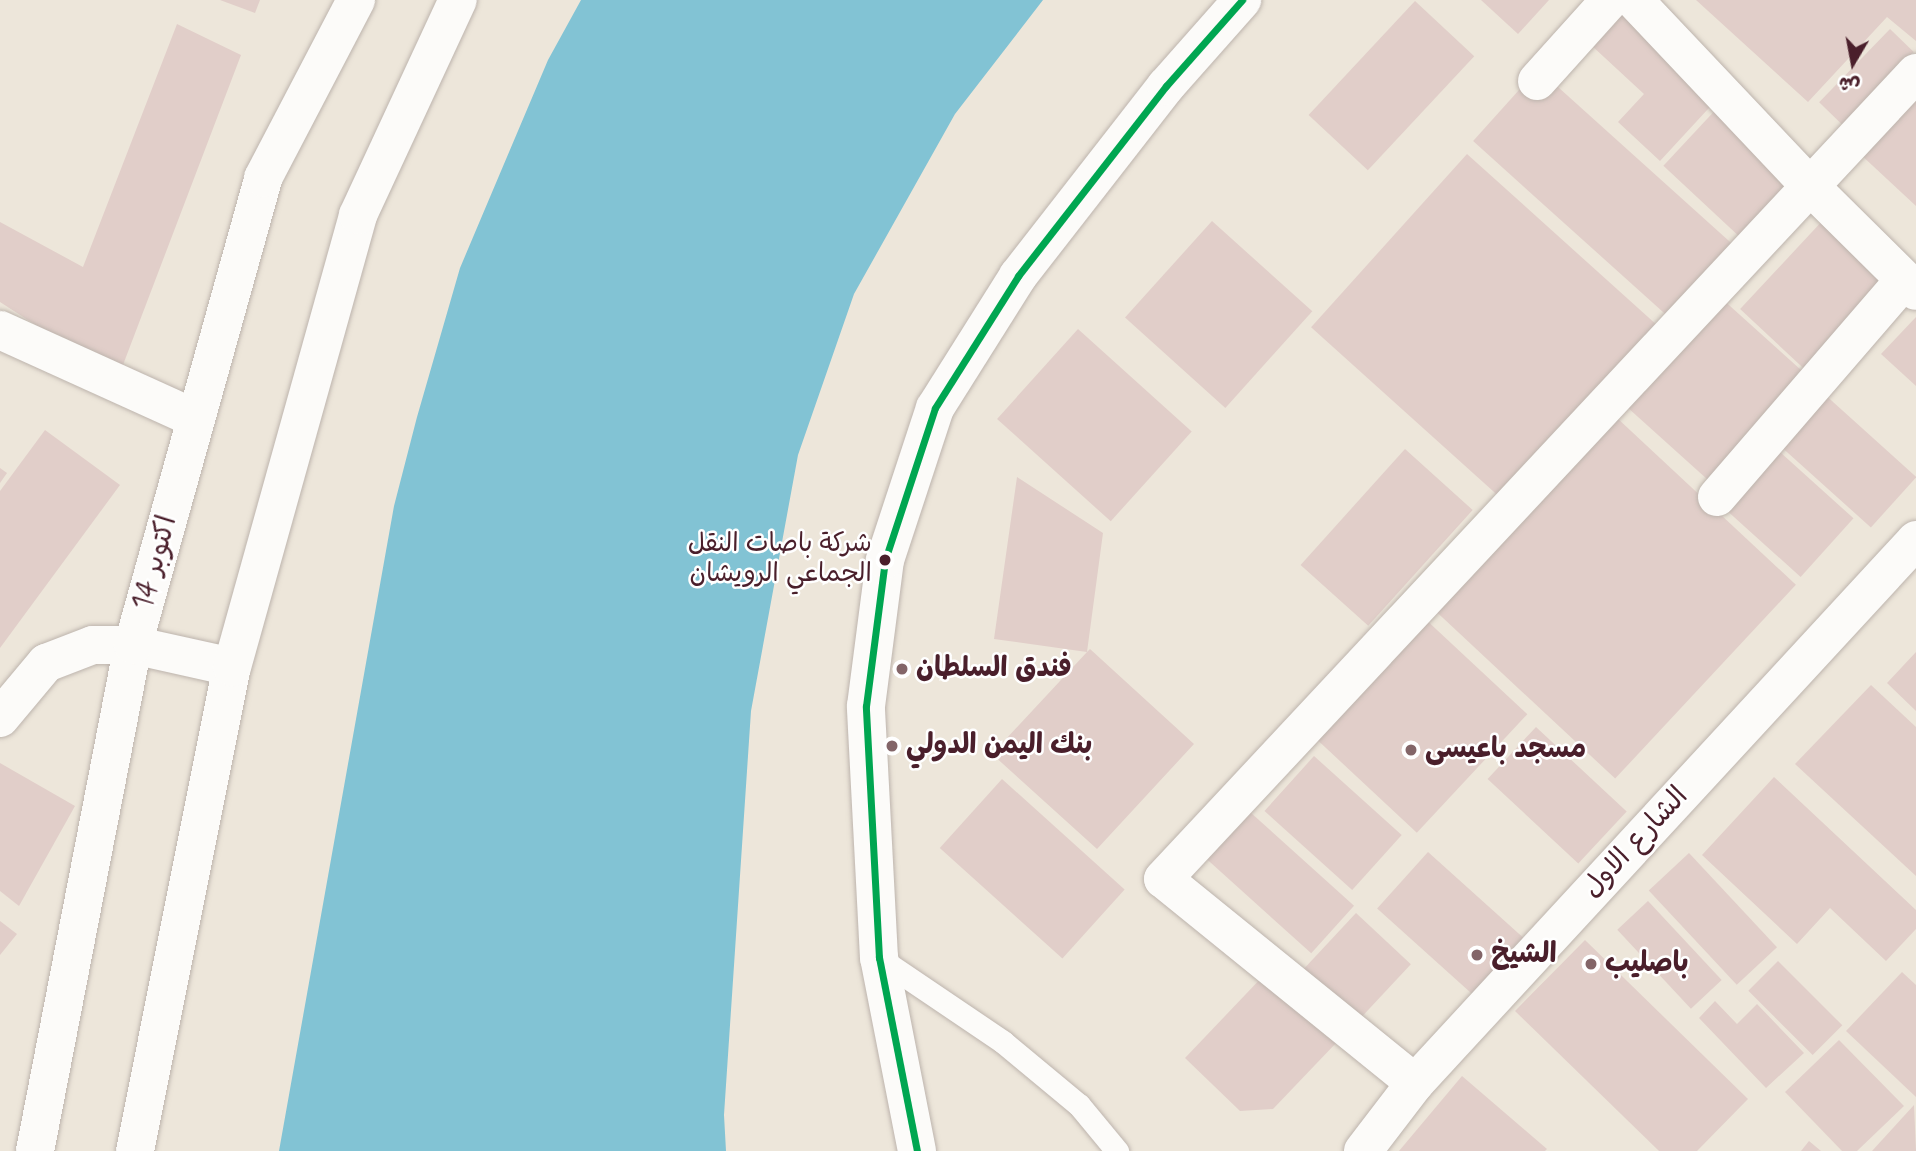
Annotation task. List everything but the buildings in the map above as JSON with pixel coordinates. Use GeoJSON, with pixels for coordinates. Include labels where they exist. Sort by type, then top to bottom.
{"type":"FeatureCollection","features":[{"type":"Feature","properties":{"kind":"main road","name":"14 اكتوبر"},"geometry":{"type":"LineString","coordinates":[[36,1151],[133,645],[263,178],[356,0]]}},
{"type":"Feature","properties":{"kind":"main road"},"geometry":{"type":"LineString","coordinates":[[135,1151],[232,667],[358,215],[458,0]]}},
{"type":"Feature","properties":{"kind":"main road"},"geometry":{"type":"LineString","coordinates":[[917,1151],[879,958],[866,706],[885,560],[935,408],[1018,276],[1166,86],[1242,0]]}},
{"type":"Feature","properties":{"kind":"main road"},"geometry":{"type":"LineString","coordinates":[[1537,81],[1610,0]]}},
{"type":"Feature","properties":{"kind":"main road"},"geometry":{"type":"LineString","coordinates":[[1634,0],[1810,186],[1910,286],[1717,497]]}},
{"type":"Feature","properties":{"kind":"main road"},"geometry":{"type":"LineString","coordinates":[[1415,1083],[1163,878],[1916,73]]}},
{"type":"Feature","properties":{"kind":"main road"},"geometry":{"type":"LineString","coordinates":[[0,330],[196,419]]}},
{"type":"Feature","properties":{"kind":"main road","name":"الشارع الاول"},"geometry":{"type":"LineString","coordinates":[[1363,1151],[1415,1083],[1916,540]]}},
{"type":"Feature","properties":{"kind":"main road"},"geometry":{"type":"LineString","coordinates":[[0,718],[46,663],[93,645],[133,645],[232,667]]}},
{"type":"Feature","properties":{"kind":"lane"},"geometry":{"type":"LineString","coordinates":[[879,958],[1003,1042],[1079,1105],[1117,1151]]}},
{"type":"Feature","properties":{"kind":"water"},"geometry":{"type":"Polygon","coordinates":[[[581,0],[1043,0],[955,114],[854,294],[798,455],[751,711],[724,1115],[726,1151],[279,1151],[394,506],[417,417],[460,268],[548,60],[581,0]]]}},
{"type":"Feature","properties":{"kind":"transit line"},"geometry":{"type":"LineString","coordinates":[[917,1151],[879,958],[866,706],[885,560],[935,408],[1018,276],[1166,86],[1242,0]]}},
{"type":"Feature","properties":{"kind":"place","name":"شركة باصات النقل الجماعي الرويشان"},"geometry":{"type":"Point","coordinates":[885,560]}},
{"type":"Feature","properties":{"kind":"place","name":"فندق السلطان"},"geometry":{"type":"Point","coordinates":[902,669]}},
{"type":"Feature","properties":{"kind":"place","name":"بنك اليمن الدولي"},"geometry":{"type":"Point","coordinates":[892,746]}},
{"type":"Feature","properties":{"kind":"place","name":"مسجد باعيسى"},"geometry":{"type":"Point","coordinates":[1411,750]}},
{"type":"Feature","properties":{"kind":"place","name":"الشيخ"},"geometry":{"type":"Point","coordinates":[1477,955]}},
{"type":"Feature","properties":{"kind":"place","name":"باصليب"},"geometry":{"type":"Point","coordinates":[1591,964]}}]}
